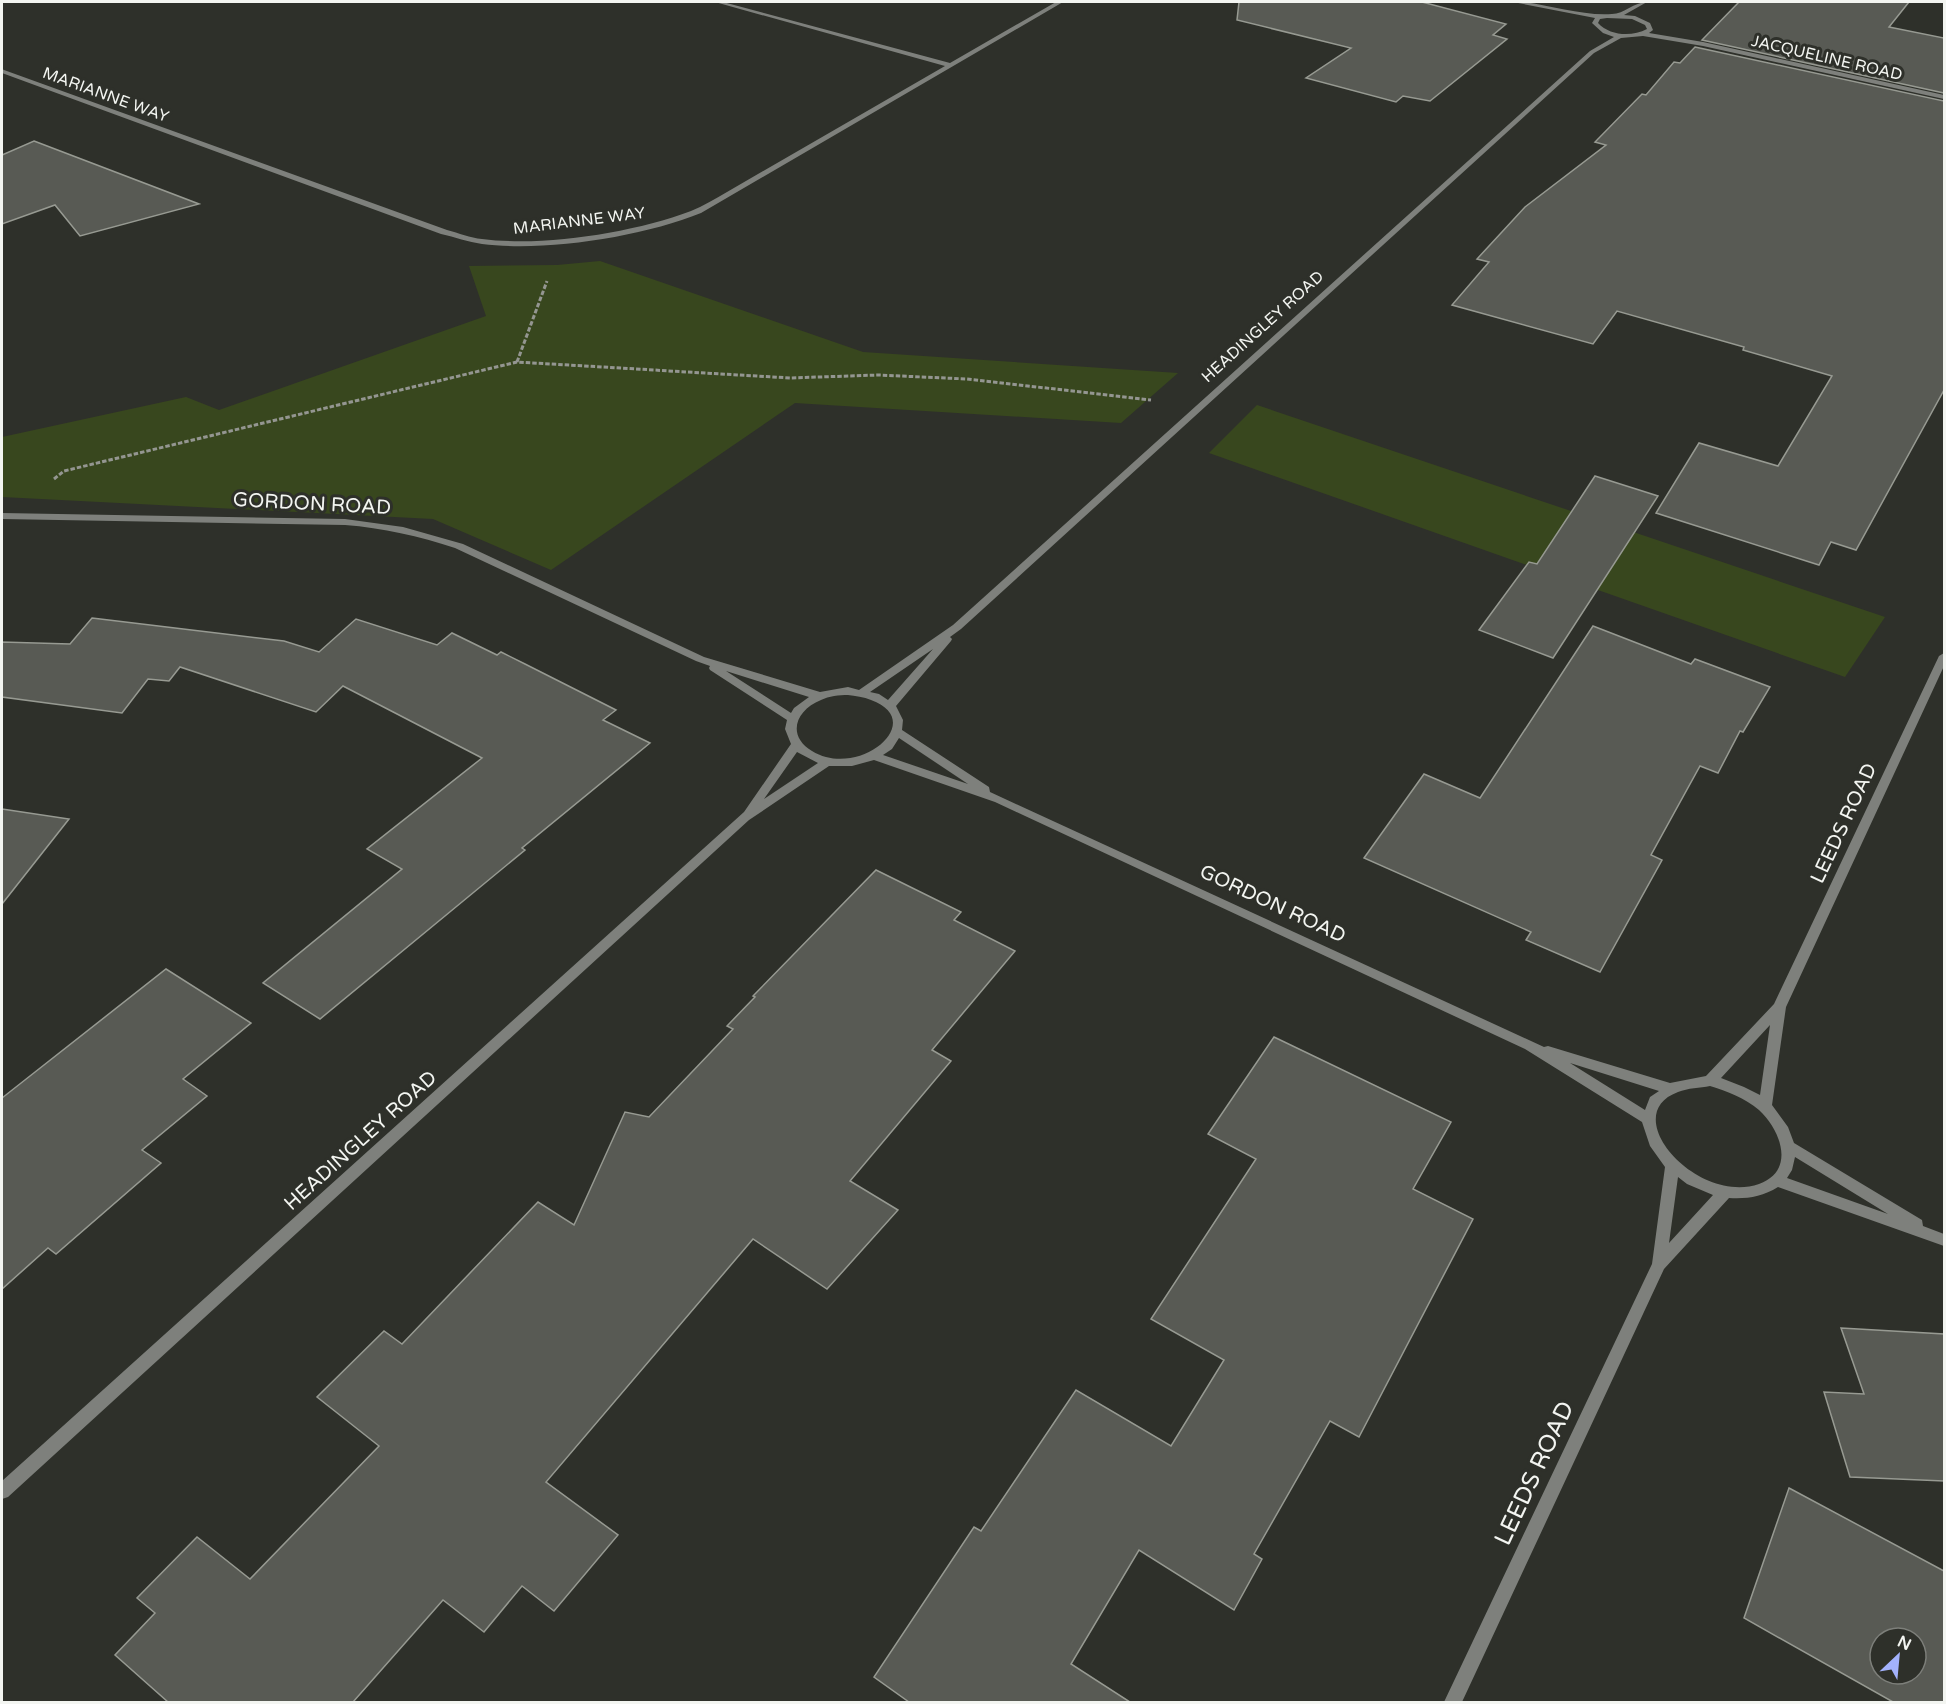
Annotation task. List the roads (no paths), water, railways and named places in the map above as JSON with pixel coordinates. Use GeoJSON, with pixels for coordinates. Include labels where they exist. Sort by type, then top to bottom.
{"type":"FeatureCollection","features":[{"type":"Feature","properties":{"kind":"street"},"geometry":{"type":"LineString","coordinates":[[718,2],[950,65]]}},
{"type":"Feature","properties":{"kind":"street","name":"MARIANNE WAY"},"geometry":{"type":"LineString","coordinates":[[2,71],[444,232],[484,242],[523,243],[610,233],[652,225],[693,213],[1059,2]]}},
{"type":"Feature","properties":{"kind":"street"},"geometry":{"type":"LineString","coordinates":[[1516,2],[1602,17],[1619,15],[1639,19],[1651,2]]}},
{"type":"Feature","properties":{"kind":"street"},"geometry":{"type":"LineString","coordinates":[[1619,15],[1644,2]]}},
{"type":"Feature","properties":{"kind":"street"},"geometry":{"type":"LineString","coordinates":[[1532,5],[1595,23],[1601,30],[1621,35]]}},
{"type":"Feature","properties":{"kind":"street"},"geometry":{"type":"LineString","coordinates":[[1595,23],[1602,17]]}},
{"type":"Feature","properties":{"kind":"street","name":"JACQUELINE ROAD"},"geometry":{"type":"LineString","coordinates":[[1639,19],[1650,27],[1703,44]]}},
{"type":"Feature","properties":{"kind":"street"},"geometry":{"type":"LineString","coordinates":[[1644,34],[1650,27]]}},
{"type":"Feature","properties":{"kind":"street","name":"HEADINGLEY ROAD"},"geometry":{"type":"LineString","coordinates":[[1592,52],[1601,30]]}},
{"type":"Feature","properties":{"kind":"street","name":"JACQUELINE ROAD"},"geometry":{"type":"LineString","coordinates":[[1621,35],[1644,34],[1703,44],[1944,97]]}},
{"type":"Feature","properties":{"kind":"street","name":"HEADINGLEY ROAD"},"geometry":{"type":"LineString","coordinates":[[890,705],[957,627],[1592,52],[1621,35]]}},
{"type":"Feature","properties":{"kind":"street","name":"GORDON ROAD"},"geometry":{"type":"LineString","coordinates":[[3,516],[345,522],[385,525],[421,533],[459,546],[700,659],[819,696]]}},
{"type":"Feature","properties":{"kind":"street","name":"HEADINGLEY ROAD"},"geometry":{"type":"LineString","coordinates":[[863,692],[957,627]]}},
{"type":"Feature","properties":{"kind":"street","name":"LEEDS ROAD"},"geometry":{"type":"LineString","coordinates":[[1765,1107],[1779,1007],[1944,656]]}},
{"type":"Feature","properties":{"kind":"street","name":"GORDON ROAD"},"geometry":{"type":"LineString","coordinates":[[700,659],[792,719]]}},
{"type":"Feature","properties":{"kind":"street"},"geometry":{"type":"LineString","coordinates":[[834,692],[863,692],[878,697],[897,713],[898,732],[894,741],[874,756],[851,762],[826,762],[814,758],[796,745],[791,737],[792,719],[808,702],[819,696],[834,692]]}},
{"type":"Feature","properties":{"kind":"street","name":"GORDON ROAD"},"geometry":{"type":"LineString","coordinates":[[898,732],[999,799]]}},
{"type":"Feature","properties":{"kind":"street","name":"HEADINGLEY ROAD"},"geometry":{"type":"LineString","coordinates":[[745,817],[796,745]]}},
{"type":"Feature","properties":{"kind":"street","name":"GORDON ROAD"},"geometry":{"type":"LineString","coordinates":[[874,756],[999,799],[1530,1045],[1649,1119]]}},
{"type":"Feature","properties":{"kind":"street","name":"HEADINGLEY ROAD"},"geometry":{"type":"LineString","coordinates":[[2,1491],[745,817],[826,762]]}},
{"type":"Feature","properties":{"kind":"street","name":"LEEDS ROAD"},"geometry":{"type":"LineString","coordinates":[[1710,1081],[1779,1007]]}},
{"type":"Feature","properties":{"kind":"street","name":"GORDON ROAD"},"geometry":{"type":"LineString","coordinates":[[1530,1045],[1668,1088]]}},
{"type":"Feature","properties":{"kind":"street"},"geometry":{"type":"LineString","coordinates":[[1710,1081],[1749,1095],[1765,1107],[1777,1120],[1790,1147],[1788,1166],[1778,1181],[1763,1190],[1745,1193],[1725,1192],[1706,1187],[1672,1166],[1655,1143],[1649,1119],[1652,1106],[1668,1088],[1688,1082],[1710,1081]]}},
{"type":"Feature","properties":{"kind":"street"},"geometry":{"type":"LineString","coordinates":[[1790,1147],[1942,1239]]}},
{"type":"Feature","properties":{"kind":"street","name":"LEEDS ROAD"},"geometry":{"type":"LineString","coordinates":[[1659,1264],[1672,1166]]}},
{"type":"Feature","properties":{"kind":"street"},"geometry":{"type":"LineString","coordinates":[[1778,1181],[1942,1239]]}},
{"type":"Feature","properties":{"kind":"street","name":"LEEDS ROAD"},"geometry":{"type":"LineString","coordinates":[[1453,1702],[1659,1264],[1725,1192]]}}]}
